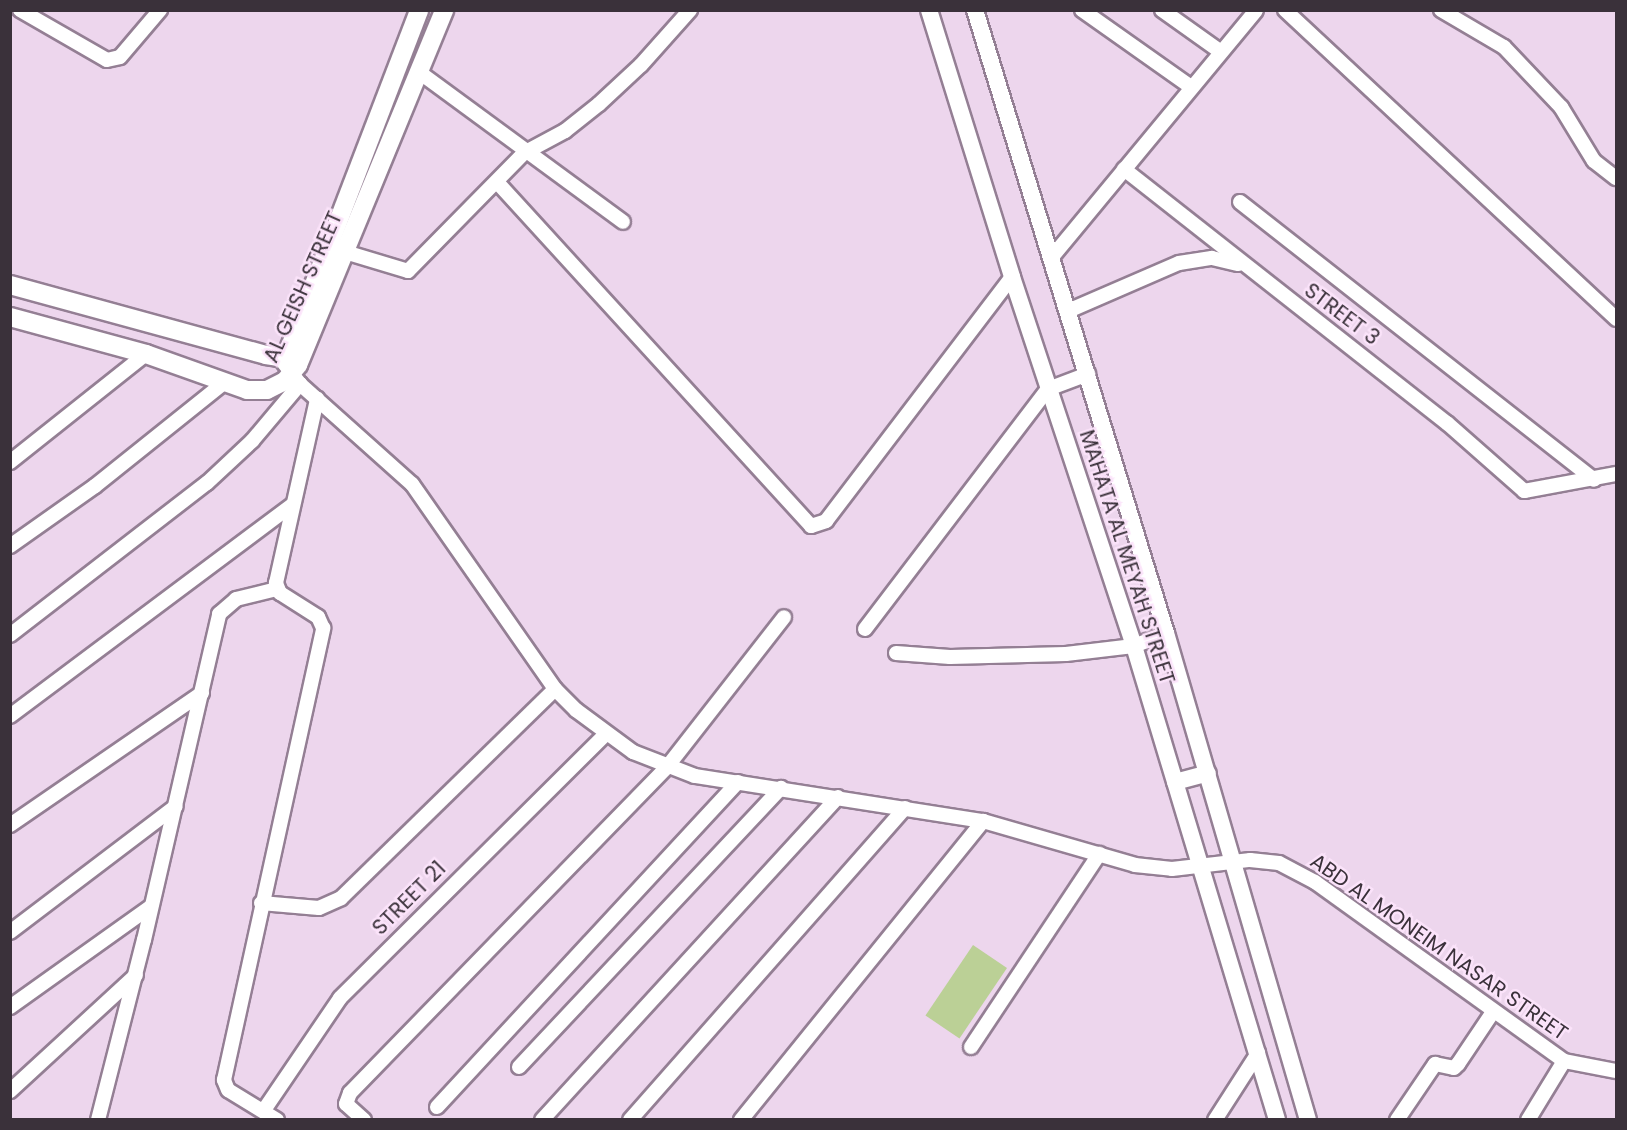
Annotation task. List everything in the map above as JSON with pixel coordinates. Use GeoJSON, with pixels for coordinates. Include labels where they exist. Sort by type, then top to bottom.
{"type":"FeatureCollection","features":[{"type":"Feature","properties":{"kind":"main road","name":"AL GEISH STREET"},"geometry":{"type":"LineString","coordinates":[[10,285],[279,357],[294,344],[419,10]]}},
{"type":"Feature","properties":{"kind":"main road","name":"AL GEISH STREET"},"geometry":{"type":"LineString","coordinates":[[10,317],[146,354],[257,391],[296,379],[444,10]]}},
{"type":"Feature","properties":{"kind":"street"},"geometry":{"type":"LineString","coordinates":[[20,10],[107,60],[120,57],[160,10]]}},
{"type":"Feature","properties":{"kind":"street"},"geometry":{"type":"LineString","coordinates":[[345,252],[407,272],[524,153],[564,131],[599,104],[690,10]]}},
{"type":"Feature","properties":{"kind":"street","name":"MAHATA AL MEYAH STREET"},"geometry":{"type":"LineString","coordinates":[[928,10],[1011,277],[1134,646],[1277,1119]]}},
{"type":"Feature","properties":{"kind":"street","name":"MAHATA AL MEYAH STREET"},"geometry":{"type":"LineString","coordinates":[[975,10],[1166,633],[1308,1119]]}},
{"type":"Feature","properties":{"kind":"street"},"geometry":{"type":"LineString","coordinates":[[1082,10],[1191,87]]}},
{"type":"Feature","properties":{"kind":"street"},"geometry":{"type":"LineString","coordinates":[[1162,10],[1221,52]]}},
{"type":"Feature","properties":{"kind":"street"},"geometry":{"type":"LineString","coordinates":[[1052,257],[1256,10]]}},
{"type":"Feature","properties":{"kind":"street"},"geometry":{"type":"LineString","coordinates":[[1285,10],[1617,319]]}},
{"type":"Feature","properties":{"kind":"street"},"geometry":{"type":"LineString","coordinates":[[1441,10],[1504,47],[1561,107],[1594,161],[1617,178]]}},
{"type":"Feature","properties":{"kind":"street"},"geometry":{"type":"LineString","coordinates":[[419,72],[524,153],[622,222]]}},
{"type":"Feature","properties":{"kind":"street","name":"STREET 3"},"geometry":{"type":"LineString","coordinates":[[1124,169],[1252,272],[1447,423],[1522,490],[1533,492],[1594,480]]}},
{"type":"Feature","properties":{"kind":"street"},"geometry":{"type":"LineString","coordinates":[[497,182],[811,526],[826,521],[1011,277]]}},
{"type":"Feature","properties":{"kind":"street"},"geometry":{"type":"LineString","coordinates":[[1240,202],[1594,480],[1617,474]]}},
{"type":"Feature","properties":{"kind":"street"},"geometry":{"type":"LineString","coordinates":[[1068,310],[1179,262],[1212,258],[1234,262],[1252,272]]}},
{"type":"Feature","properties":{"kind":"street"},"geometry":{"type":"LineString","coordinates":[[10,462],[146,354]]}},
{"type":"Feature","properties":{"kind":"street","name":"ABD AL MONEIM NASAR STREET"},"geometry":{"type":"LineString","coordinates":[[279,357],[296,379],[412,484],[555,689],[606,734],[633,752],[667,767],[738,782],[983,821],[1152,867],[1202,868],[1263,860],[1296,870],[1564,1061],[1617,1071]]}},
{"type":"Feature","properties":{"kind":"street"},"geometry":{"type":"LineString","coordinates":[[865,629],[1048,389],[1088,374]]}},
{"type":"Feature","properties":{"kind":"street"},"geometry":{"type":"LineString","coordinates":[[10,634],[207,483],[252,441],[296,379]]}},
{"type":"Feature","properties":{"kind":"street"},"geometry":{"type":"LineString","coordinates":[[10,546],[95,486],[225,382]]}},
{"type":"Feature","properties":{"kind":"street"},"geometry":{"type":"LineString","coordinates":[[277,589],[291,506],[317,399]]}},
{"type":"Feature","properties":{"kind":"street"},"geometry":{"type":"LineString","coordinates":[[10,716],[291,506]]}},
{"type":"Feature","properties":{"kind":"street"},"geometry":{"type":"LineString","coordinates":[[98,1119],[136,975],[150,907],[176,806],[202,693],[212,636],[223,607],[236,599],[277,589],[318,617],[322,628],[224,1080],[228,1089],[278,1119]]}},
{"type":"Feature","properties":{"kind":"street"},"geometry":{"type":"LineString","coordinates":[[364,1119],[346,1104],[350,1093],[667,767],[784,617]]}},
{"type":"Feature","properties":{"kind":"street"},"geometry":{"type":"LineString","coordinates":[[896,653],[1004,656],[1134,646],[1166,633]]}},
{"type":"Feature","properties":{"kind":"street"},"geometry":{"type":"LineString","coordinates":[[261,903],[319,908],[341,898],[555,689]]}},
{"type":"Feature","properties":{"kind":"street"},"geometry":{"type":"LineString","coordinates":[[10,825],[202,693]]}},
{"type":"Feature","properties":{"kind":"street","name":"STREET 21"},"geometry":{"type":"LineString","coordinates":[[264,1110],[340,998],[606,734]]}},
{"type":"Feature","properties":{"kind":"street"},"geometry":{"type":"LineString","coordinates":[[1175,782],[1208,773]]}},
{"type":"Feature","properties":{"kind":"street"},"geometry":{"type":"LineString","coordinates":[[437,1107],[738,782]]}},
{"type":"Feature","properties":{"kind":"street"},"geometry":{"type":"LineString","coordinates":[[519,1067],[781,788]]}},
{"type":"Feature","properties":{"kind":"street"},"geometry":{"type":"LineString","coordinates":[[542,1119],[838,797]]}},
{"type":"Feature","properties":{"kind":"street"},"geometry":{"type":"LineString","coordinates":[[10,932],[176,806]]}},
{"type":"Feature","properties":{"kind":"street"},"geometry":{"type":"LineString","coordinates":[[630,1119],[905,808]]}},
{"type":"Feature","properties":{"kind":"street"},"geometry":{"type":"LineString","coordinates":[[741,1119],[983,821]]}},
{"type":"Feature","properties":{"kind":"street"},"geometry":{"type":"LineString","coordinates":[[971,1047],[1099,854]]}},
{"type":"Feature","properties":{"kind":"street"},"geometry":{"type":"LineString","coordinates":[[10,1007],[150,907]]}},
{"type":"Feature","properties":{"kind":"street"},"geometry":{"type":"LineString","coordinates":[[10,1091],[136,975]]}},
{"type":"Feature","properties":{"kind":"street"},"geometry":{"type":"LineString","coordinates":[[1397,1119],[1435,1064],[1454,1068],[1458,1064],[1493,1012]]}},
{"type":"Feature","properties":{"kind":"street"},"geometry":{"type":"LineString","coordinates":[[1215,1119],[1258,1053]]}},
{"type":"Feature","properties":{"kind":"street"},"geometry":{"type":"LineString","coordinates":[[1535,1117],[1564,1061]]}},
{"type":"Feature","properties":{"kind":"green space"},"geometry":{"type":"Polygon","coordinates":[[[973,945],[1007,968],[959,1038],[925,1015],[973,945]]]}}]}
